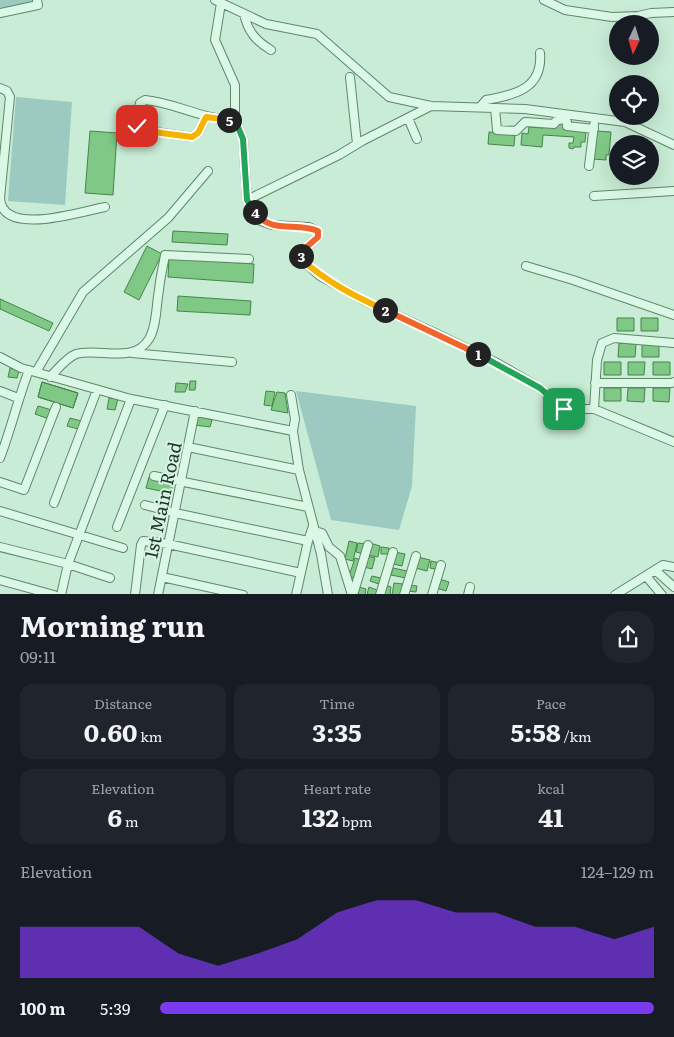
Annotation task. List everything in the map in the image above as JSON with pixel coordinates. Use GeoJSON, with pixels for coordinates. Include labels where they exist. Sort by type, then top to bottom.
{"type":"FeatureCollection","features":[{"type":"Feature","properties":{"kind":"street"},"geometry":{"type":"LineString","coordinates":[[0,13],[38,5],[37,0]]}},
{"type":"Feature","properties":{"kind":"street"},"geometry":{"type":"LineString","coordinates":[[544,0],[564,10],[612,17],[674,12]]}},
{"type":"Feature","properties":{"kind":"street"},"geometry":{"type":"LineString","coordinates":[[674,145],[625,122],[525,109],[431,106],[389,97],[317,34],[266,24],[218,2],[215,40],[235,85],[235,120],[243,139],[247,200],[261,221],[272,225],[309,227],[318,231],[318,237],[302,251],[301,259],[320,276],[363,300],[497,363],[540,388],[564,409],[594,409],[674,442]]}},
{"type":"Feature","properties":{"kind":"street"},"geometry":{"type":"LineString","coordinates":[[244,14],[246,24],[253,36],[271,50]]}},
{"type":"Feature","properties":{"kind":"street"},"geometry":{"type":"LineString","coordinates":[[480,107],[486,100],[512,96],[528,87],[539,70],[540,53]]}},
{"type":"Feature","properties":{"kind":"street"},"geometry":{"type":"LineString","coordinates":[[350,77],[357,144]]}},
{"type":"Feature","properties":{"kind":"street"},"geometry":{"type":"LineString","coordinates":[[0,88],[8,91],[10,97],[0,198],[3,210],[8,215],[16,218],[42,220],[105,207]]}},
{"type":"Feature","properties":{"kind":"street"},"geometry":{"type":"LineString","coordinates":[[206,117],[198,133],[192,137],[141,130],[136,124],[140,103],[145,100],[172,104],[206,117],[235,120]]}},
{"type":"Feature","properties":{"kind":"street"},"geometry":{"type":"LineString","coordinates":[[247,200],[339,155],[431,106]]}},
{"type":"Feature","properties":{"kind":"street"},"geometry":{"type":"LineString","coordinates":[[495,108],[497,130],[516,131],[525,122],[554,124],[556,121],[563,119],[567,122],[568,126],[594,129]]}},
{"type":"Feature","properties":{"kind":"street"},"geometry":{"type":"LineString","coordinates":[[408,118],[417,139]]}},
{"type":"Feature","properties":{"kind":"street"},"geometry":{"type":"LineString","coordinates":[[589,166],[595,118]]}},
{"type":"Feature","properties":{"kind":"street"},"geometry":{"type":"LineString","coordinates":[[0,458],[3,442],[12,425],[18,398],[32,371],[83,292],[168,218],[208,171]]}},
{"type":"Feature","properties":{"kind":"street"},"geometry":{"type":"LineString","coordinates":[[594,196],[674,191]]}},
{"type":"Feature","properties":{"kind":"street"},"geometry":{"type":"LineString","coordinates":[[128,353],[139,349],[150,338],[165,255],[250,259]]}},
{"type":"Feature","properties":{"kind":"street"},"geometry":{"type":"LineString","coordinates":[[526,266],[674,314]]}},
{"type":"Feature","properties":{"kind":"street"},"geometry":{"type":"LineString","coordinates":[[594,409],[596,360],[602,343],[614,338],[674,342]]}},
{"type":"Feature","properties":{"kind":"street"},"geometry":{"type":"LineString","coordinates":[[50,377],[74,355],[83,352],[128,353],[232,362]]}},
{"type":"Feature","properties":{"kind":"street"},"geometry":{"type":"LineString","coordinates":[[0,357],[50,377],[131,400],[293,431]]}},
{"type":"Feature","properties":{"kind":"street"},"geometry":{"type":"LineString","coordinates":[[596,383],[674,382]]}},
{"type":"Feature","properties":{"kind":"street"},"geometry":{"type":"LineString","coordinates":[[54,503],[97,390]]}},
{"type":"Feature","properties":{"kind":"street"},"geometry":{"type":"LineString","coordinates":[[0,391],[18,398]]}},
{"type":"Feature","properties":{"kind":"street"},"geometry":{"type":"LineString","coordinates":[[291,395],[295,419],[293,431],[299,470],[321,554],[328,594]]}},
{"type":"Feature","properties":{"kind":"street"},"geometry":{"type":"LineString","coordinates":[[61,594],[68,564],[131,400]]}},
{"type":"Feature","properties":{"kind":"street"},"geometry":{"type":"LineString","coordinates":[[117,527],[165,406]]}},
{"type":"Feature","properties":{"kind":"street"},"geometry":{"type":"LineString","coordinates":[[0,482],[24,490],[56,407]]}},
{"type":"Feature","properties":{"kind":"street","name":"1st Main Road"},"geometry":{"type":"LineString","coordinates":[[158,594],[195,411]]}},
{"type":"Feature","properties":{"kind":"street"},"geometry":{"type":"LineString","coordinates":[[188,447],[299,470]]}},
{"type":"Feature","properties":{"kind":"street"},"geometry":{"type":"LineString","coordinates":[[154,476],[308,507]]}},
{"type":"Feature","properties":{"kind":"street"},"geometry":{"type":"LineString","coordinates":[[145,505],[174,513],[308,541]]}},
{"type":"Feature","properties":{"kind":"street"},"geometry":{"type":"LineString","coordinates":[[0,511],[123,548]]}},
{"type":"Feature","properties":{"kind":"street"},"geometry":{"type":"LineString","coordinates":[[296,594],[308,541],[314,528]]}},
{"type":"Feature","properties":{"kind":"street"},"geometry":{"type":"LineString","coordinates":[[314,528],[322,533],[329,547],[339,554],[352,594]]}},
{"type":"Feature","properties":{"kind":"street"},"geometry":{"type":"LineString","coordinates":[[134,594],[143,541],[168,544],[301,573]]}},
{"type":"Feature","properties":{"kind":"street"},"geometry":{"type":"LineString","coordinates":[[352,594],[368,545]]}},
{"type":"Feature","properties":{"kind":"street"},"geometry":{"type":"LineString","coordinates":[[0,547],[68,564],[110,578]]}},
{"type":"Feature","properties":{"kind":"street"},"geometry":{"type":"LineString","coordinates":[[380,594],[393,552]]}},
{"type":"Feature","properties":{"kind":"street"},"geometry":{"type":"LineString","coordinates":[[404,594],[416,556]]}},
{"type":"Feature","properties":{"kind":"street"},"geometry":{"type":"LineString","coordinates":[[618,594],[664,564],[673,565]]}},
{"type":"Feature","properties":{"kind":"street"},"geometry":{"type":"LineString","coordinates":[[432,594],[441,565]]}},
{"type":"Feature","properties":{"kind":"street"},"geometry":{"type":"LineString","coordinates":[[655,570],[674,587]]}},
{"type":"Feature","properties":{"kind":"street"},"geometry":{"type":"LineString","coordinates":[[646,576],[662,594]]}},
{"type":"Feature","properties":{"kind":"street"},"geometry":{"type":"LineString","coordinates":[[162,577],[243,594]]}},
{"type":"Feature","properties":{"kind":"street"},"geometry":{"type":"LineString","coordinates":[[0,580],[54,594]]}},
{"type":"Feature","properties":{"kind":"shaded area"},"geometry":{"type":"Polygon","coordinates":[[[0,0],[32,0],[32,3],[0,8],[0,0]]]}},
{"type":"Feature","properties":{"kind":"shaded area"},"geometry":{"type":"Polygon","coordinates":[[[16,97],[72,102],[65,205],[8,201],[16,97]]]}},
{"type":"Feature","properties":{"kind":"shaded area"},"geometry":{"type":"Polygon","coordinates":[[[296,391],[416,406],[412,486],[399,530],[331,520],[296,391]]]}},
{"type":"Feature","properties":{"kind":"building"},"geometry":{"type":"Polygon","coordinates":[[[564,123],[572,128],[572,130],[586,131],[585,142],[581,142],[581,147],[569,148],[569,143],[573,143],[574,137],[543,135],[542,147],[521,145],[522,133],[528,134],[529,127],[543,128],[544,125],[564,123]]]}},
{"type":"Feature","properties":{"kind":"building"},"geometry":{"type":"Polygon","coordinates":[[[90,131],[117,133],[113,195],[85,193],[90,131]]]}},
{"type":"Feature","properties":{"kind":"building"},"geometry":{"type":"Polygon","coordinates":[[[596,131],[611,132],[609,135],[609,155],[606,155],[606,160],[593,159],[596,131]]]}},
{"type":"Feature","properties":{"kind":"building"},"geometry":{"type":"Polygon","coordinates":[[[489,132],[515,134],[514,146],[488,144],[489,132]]]}},
{"type":"Feature","properties":{"kind":"building"},"geometry":{"type":"Polygon","coordinates":[[[173,231],[228,234],[227,245],[172,242],[173,231]]]}},
{"type":"Feature","properties":{"kind":"building"},"geometry":{"type":"Polygon","coordinates":[[[147,246],[162,254],[139,300],[124,292],[147,246]]]}},
{"type":"Feature","properties":{"kind":"building"},"geometry":{"type":"Polygon","coordinates":[[[169,258],[254,264],[253,283],[168,277],[169,258]]]}},
{"type":"Feature","properties":{"kind":"building"},"geometry":{"type":"Polygon","coordinates":[[[178,296],[251,301],[250,315],[177,311],[178,296]]]}},
{"type":"Feature","properties":{"kind":"building"},"geometry":{"type":"Polygon","coordinates":[[[0,299],[53,323],[49,331],[0,309],[0,299]]]}},
{"type":"Feature","properties":{"kind":"building"},"geometry":{"type":"Polygon","coordinates":[[[617,318],[634,318],[634,331],[617,331],[617,318]]]}},
{"type":"Feature","properties":{"kind":"building"},"geometry":{"type":"Polygon","coordinates":[[[641,318],[658,318],[658,331],[641,331],[641,318]]]}},
{"type":"Feature","properties":{"kind":"building"},"geometry":{"type":"Polygon","coordinates":[[[619,343],[636,344],[635,357],[618,357],[619,343]]]}},
{"type":"Feature","properties":{"kind":"building"},"geometry":{"type":"Polygon","coordinates":[[[642,344],[659,344],[659,357],[642,357],[642,344]]]}},
{"type":"Feature","properties":{"kind":"building"},"geometry":{"type":"Polygon","coordinates":[[[604,362],[621,362],[621,375],[604,375],[604,362]]]}},
{"type":"Feature","properties":{"kind":"building"},"geometry":{"type":"Polygon","coordinates":[[[628,362],[645,362],[644,375],[628,375],[628,362]]]}},
{"type":"Feature","properties":{"kind":"building"},"geometry":{"type":"Polygon","coordinates":[[[653,362],[670,362],[670,375],[653,375],[653,362]]]}},
{"type":"Feature","properties":{"kind":"building"},"geometry":{"type":"Polygon","coordinates":[[[10,368],[19,371],[17,378],[8,377],[10,368]]]}},
{"type":"Feature","properties":{"kind":"building"},"geometry":{"type":"Polygon","coordinates":[[[190,381],[196,381],[195,390],[189,390],[190,381]]]}},
{"type":"Feature","properties":{"kind":"building"},"geometry":{"type":"Polygon","coordinates":[[[42,382],[78,393],[73,408],[38,397],[42,382]]]}},
{"type":"Feature","properties":{"kind":"building"},"geometry":{"type":"Polygon","coordinates":[[[42,382],[78,393],[73,408],[38,397],[42,382]]]}},
{"type":"Feature","properties":{"kind":"building"},"geometry":{"type":"Polygon","coordinates":[[[176,383],[188,384],[185,392],[175,392],[176,383]]]}},
{"type":"Feature","properties":{"kind":"building"},"geometry":{"type":"Polygon","coordinates":[[[604,388],[621,388],[621,401],[604,401],[604,388]]]}},
{"type":"Feature","properties":{"kind":"building"},"geometry":{"type":"Polygon","coordinates":[[[628,388],[645,388],[644,402],[627,401],[628,388]]]}},
{"type":"Feature","properties":{"kind":"building"},"geometry":{"type":"Polygon","coordinates":[[[653,388],[670,388],[669,402],[653,401],[653,388]]]}},
{"type":"Feature","properties":{"kind":"building"},"geometry":{"type":"Polygon","coordinates":[[[266,391],[275,392],[272,406],[264,405],[266,391]]]}},
{"type":"Feature","properties":{"kind":"building"},"geometry":{"type":"Polygon","coordinates":[[[277,392],[285,393],[288,413],[271,410],[277,392]]]}},
{"type":"Feature","properties":{"kind":"building"},"geometry":{"type":"Polygon","coordinates":[[[109,398],[118,399],[115,410],[107,409],[109,398]]]}},
{"type":"Feature","properties":{"kind":"building"},"geometry":{"type":"Polygon","coordinates":[[[38,406],[52,410],[49,419],[35,414],[38,406]]]}},
{"type":"Feature","properties":{"kind":"building"},"geometry":{"type":"Polygon","coordinates":[[[197,416],[212,420],[210,427],[195,425],[197,416]]]}},
{"type":"Feature","properties":{"kind":"building"},"geometry":{"type":"Polygon","coordinates":[[[70,418],[81,421],[78,429],[67,426],[70,418]]]}},
{"type":"Feature","properties":{"kind":"building"},"geometry":{"type":"Polygon","coordinates":[[[149,477],[169,482],[169,484],[173,485],[170,493],[146,488],[149,477]]]}},
{"type":"Feature","properties":{"kind":"building"},"geometry":{"type":"Polygon","coordinates":[[[349,541],[357,543],[353,561],[345,559],[349,541]]]}},
{"type":"Feature","properties":{"kind":"building"},"geometry":{"type":"Polygon","coordinates":[[[358,543],[366,544],[364,554],[356,552],[358,543]]]}},
{"type":"Feature","properties":{"kind":"building"},"geometry":{"type":"Polygon","coordinates":[[[370,543],[380,546],[378,557],[367,555],[370,543]]]}},
{"type":"Feature","properties":{"kind":"building"},"geometry":{"type":"Polygon","coordinates":[[[381,547],[389,548],[389,554],[381,554],[381,547]]]}},
{"type":"Feature","properties":{"kind":"building"},"geometry":{"type":"Polygon","coordinates":[[[395,552],[405,554],[402,566],[393,564],[395,552]]]}},
{"type":"Feature","properties":{"kind":"building"},"geometry":{"type":"Polygon","coordinates":[[[367,556],[375,558],[372,569],[364,567],[367,556]]]}},
{"type":"Feature","properties":{"kind":"building"},"geometry":{"type":"Polygon","coordinates":[[[418,557],[430,560],[427,571],[415,568],[418,557]]]}},
{"type":"Feature","properties":{"kind":"building"},"geometry":{"type":"Polygon","coordinates":[[[355,558],[362,560],[356,579],[349,576],[355,558]]]}},
{"type":"Feature","properties":{"kind":"building"},"geometry":{"type":"Polygon","coordinates":[[[431,561],[440,563],[439,570],[430,568],[431,561]]]}},
{"type":"Feature","properties":{"kind":"building"},"geometry":{"type":"Polygon","coordinates":[[[393,568],[407,571],[406,578],[391,575],[393,568]]]}},
{"type":"Feature","properties":{"kind":"building"},"geometry":{"type":"Polygon","coordinates":[[[372,576],[381,578],[379,584],[370,581],[372,576]]]}},
{"type":"Feature","properties":{"kind":"building"},"geometry":{"type":"Polygon","coordinates":[[[439,579],[449,582],[446,591],[436,588],[439,579]]]}},
{"type":"Feature","properties":{"kind":"building"},"geometry":{"type":"Polygon","coordinates":[[[394,583],[403,584],[402,594],[392,594],[394,583]]]}},
{"type":"Feature","properties":{"kind":"building"},"geometry":{"type":"Polygon","coordinates":[[[385,585],[391,587],[390,594],[383,594],[385,585]]]}},
{"type":"Feature","properties":{"kind":"building"},"geometry":{"type":"Polygon","coordinates":[[[409,585],[417,586],[416,592],[408,591],[409,585]]]}},
{"type":"Feature","properties":{"kind":"building"},"geometry":{"type":"Polygon","coordinates":[[[359,587],[366,589],[365,594],[358,594],[359,587]]]}},
{"type":"Feature","properties":{"kind":"building"},"geometry":{"type":"Polygon","coordinates":[[[369,587],[377,590],[376,594],[367,594],[369,587]]]}},
{"type":"Feature","properties":{"kind":"route"},"geometry":{"type":"LineString","coordinates":[[137,126],[141,130],[146,131],[192,137],[196,136],[202,128],[206,117],[235,120],[243,139],[247,200],[261,221],[272,225],[309,227],[318,231],[318,237],[302,251],[301,259],[320,276],[363,300],[497,363],[540,388],[564,409]]}}]}
